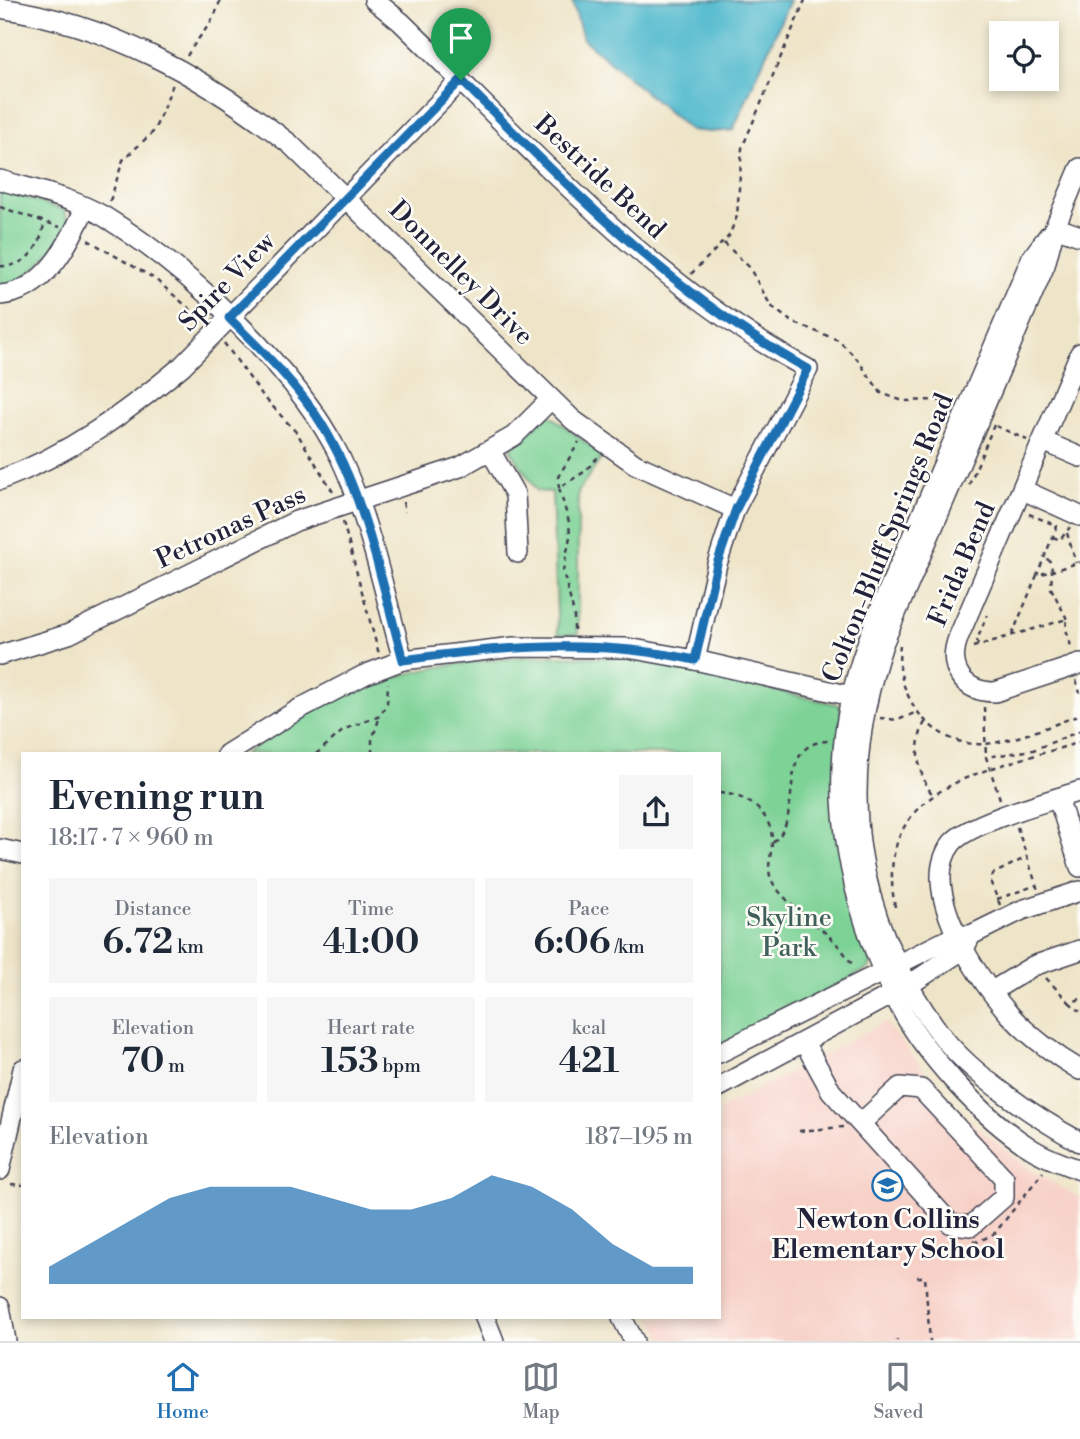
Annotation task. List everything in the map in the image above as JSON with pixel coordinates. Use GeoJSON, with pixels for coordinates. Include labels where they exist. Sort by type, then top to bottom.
{"type":"FeatureCollection","features":[{"type":"Feature","properties":{"kind":"street","name":"Bestride Bend"},"geometry":{"type":"LineString","coordinates":[[374,0],[627,241],[690,294],[738,328],[808,369],[736,509]]}},
{"type":"Feature","properties":{"kind":"street","name":"Donnelley Drive"},"geometry":{"type":"LineString","coordinates":[[0,8],[62,20],[155,56],[248,111],[290,144],[551,399],[599,441],[635,464],[736,509]]}},
{"type":"Feature","properties":{"kind":"street","name":"Spire View"},"geometry":{"type":"LineString","coordinates":[[0,480],[75,445],[140,402],[182,366],[461,80]]}},
{"type":"Feature","properties":{"kind":"street","name":"Colton-Bluff Springs Road"},"geometry":{"type":"LineString","coordinates":[[1080,168],[1055,227],[1031,259],[886,599],[863,704],[855,782],[860,850],[890,968],[901,990],[917,1036],[978,1105],[1031,1149],[1080,1170]]}},
{"type":"Feature","properties":{"kind":"street"},"geometry":{"type":"LineString","coordinates":[[0,180],[102,216],[177,268],[272,361],[320,421],[358,501],[403,660]]}},
{"type":"Feature","properties":{"kind":"street"},"geometry":{"type":"LineString","coordinates":[[0,295],[22,289],[37,280],[62,253],[85,208]]}},
{"type":"Feature","properties":{"kind":"street"},"geometry":{"type":"LineString","coordinates":[[1055,227],[1080,236]]}},
{"type":"Feature","properties":{"kind":"street","name":"Frida Bend"},"geometry":{"type":"LineString","coordinates":[[983,692],[961,679],[953,660],[954,649],[1023,490],[1038,442],[1080,353]]}},
{"type":"Feature","properties":{"kind":"street","name":"Petronas Pass"},"geometry":{"type":"LineString","coordinates":[[0,655],[69,634],[130,606],[265,534],[449,471],[491,452],[514,436],[551,399]]}},
{"type":"Feature","properties":{"kind":"street"},"geometry":{"type":"LineString","coordinates":[[1038,442],[1080,457]]}},
{"type":"Feature","properties":{"kind":"street"},"geometry":{"type":"LineString","coordinates":[[491,452],[515,494],[518,553]]}},
{"type":"Feature","properties":{"kind":"street"},"geometry":{"type":"LineString","coordinates":[[1023,490],[1076,519]]}},
{"type":"Feature","properties":{"kind":"street"},"geometry":{"type":"LineString","coordinates":[[695,660],[717,564],[736,509]]}},
{"type":"Feature","properties":{"kind":"street"},"geometry":{"type":"LineString","coordinates":[[230,752],[299,709],[364,675],[403,660],[514,647],[628,648],[695,660],[863,704]]}},
{"type":"Feature","properties":{"kind":"street"},"geometry":{"type":"LineString","coordinates":[[983,692],[995,692],[1076,666]]}},
{"type":"Feature","properties":{"kind":"street"},"geometry":{"type":"LineString","coordinates":[[1080,791],[970,830],[953,843],[943,861],[940,879],[943,898],[992,991],[1010,1015],[1080,1070]]}},
{"type":"Feature","properties":{"kind":"street"},"geometry":{"type":"LineString","coordinates":[[1058,798],[1080,867]]}},
{"type":"Feature","properties":{"kind":"street"},"geometry":{"type":"LineString","coordinates":[[0,849],[21,854]]}},
{"type":"Feature","properties":{"kind":"street"},"geometry":{"type":"LineString","coordinates":[[721,1052],[890,968],[964,940],[1040,894],[1080,891]]}},
{"type":"Feature","properties":{"kind":"street"},"geometry":{"type":"LineString","coordinates":[[721,1086],[901,990],[964,940]]}},
{"type":"Feature","properties":{"kind":"street"},"geometry":{"type":"LineString","coordinates":[[992,991],[1037,965],[1080,950]]}},
{"type":"Feature","properties":{"kind":"street","name":"Colton-Bluff Springs Road"},"geometry":{"type":"LineString","coordinates":[[901,990],[943,1038],[996,1086],[1045,1123],[1080,1142]]}},
{"type":"Feature","properties":{"kind":"street"},"geometry":{"type":"LineString","coordinates":[[804,1042],[831,1091],[951,1224],[971,1226],[1004,1197],[1004,1178],[921,1089],[900,1087],[861,1123]]}},
{"type":"Feature","properties":{"kind":"street"},"geometry":{"type":"LineString","coordinates":[[6,1177],[12,1105],[21,1076]]}},
{"type":"Feature","properties":{"kind":"street"},"geometry":{"type":"LineString","coordinates":[[0,1307],[6,1341]]}},
{"type":"Feature","properties":{"kind":"street"},"geometry":{"type":"LineString","coordinates":[[485,1319],[495,1341]]}},
{"type":"Feature","properties":{"kind":"street"},"geometry":{"type":"LineString","coordinates":[[623,1319],[634,1341]]}},
{"type":"Feature","properties":{"kind":"path"},"geometry":{"type":"LineString","coordinates":[[185,61],[196,40],[214,21],[220,0]]}},
{"type":"Feature","properties":{"kind":"path"},"geometry":{"type":"LineString","coordinates":[[687,279],[724,242],[737,216],[743,148],[805,0]]}},
{"type":"Feature","properties":{"kind":"path"},"geometry":{"type":"LineString","coordinates":[[109,204],[123,160],[153,131],[175,79]]}},
{"type":"Feature","properties":{"kind":"path"},"geometry":{"type":"LineString","coordinates":[[0,207],[44,221],[111,250],[155,279],[208,325]]}},
{"type":"Feature","properties":{"kind":"path"},"geometry":{"type":"LineString","coordinates":[[0,266],[16,264],[31,255],[38,245],[44,221]]}},
{"type":"Feature","properties":{"kind":"path"},"geometry":{"type":"LineString","coordinates":[[724,242],[748,267],[771,306],[792,322],[838,340],[857,359],[881,393],[903,401],[937,400],[958,405]]}},
{"type":"Feature","properties":{"kind":"path"},"geometry":{"type":"LineString","coordinates":[[220,338],[263,396],[297,433],[335,498]]}},
{"type":"Feature","properties":{"kind":"path"},"geometry":{"type":"LineString","coordinates":[[996,426],[1038,442]]}},
{"type":"Feature","properties":{"kind":"path"},"geometry":{"type":"LineString","coordinates":[[574,630],[571,597],[563,571],[570,537],[569,522],[558,477],[579,442]]}},
{"type":"Feature","properties":{"kind":"path"},"geometry":{"type":"LineString","coordinates":[[559,488],[584,472],[598,457]]}},
{"type":"Feature","properties":{"kind":"path"},"geometry":{"type":"LineString","coordinates":[[403,498],[405,512]]}},
{"type":"Feature","properties":{"kind":"path"},"geometry":{"type":"LineString","coordinates":[[1012,635],[1058,526],[1021,511]]}},
{"type":"Feature","properties":{"kind":"path"},"geometry":{"type":"LineString","coordinates":[[341,514],[380,656]]}},
{"type":"Feature","properties":{"kind":"path"},"geometry":{"type":"LineString","coordinates":[[1053,537],[1060,540],[1076,519]]}},
{"type":"Feature","properties":{"kind":"path"},"geometry":{"type":"LineString","coordinates":[[1037,575],[1078,562],[1067,533]]}},
{"type":"Feature","properties":{"kind":"path"},"geometry":{"type":"LineString","coordinates":[[1044,556],[1051,562],[1051,588],[1067,619],[1066,629],[1080,693]]}},
{"type":"Feature","properties":{"kind":"path"},"geometry":{"type":"LineString","coordinates":[[978,645],[977,640],[987,615]]}},
{"type":"Feature","properties":{"kind":"path"},"geometry":{"type":"LineString","coordinates":[[968,649],[1067,619]]}},
{"type":"Feature","properties":{"kind":"path"},"geometry":{"type":"LineString","coordinates":[[372,752],[372,740],[387,704],[388,682]]}},
{"type":"Feature","properties":{"kind":"path"},"geometry":{"type":"LineString","coordinates":[[983,692],[986,757],[1001,802]]}},
{"type":"Feature","properties":{"kind":"path"},"geometry":{"type":"LineString","coordinates":[[863,704],[898,720],[917,712]]}},
{"type":"Feature","properties":{"kind":"path"},"geometry":{"type":"LineString","coordinates":[[318,752],[345,729],[380,716]]}},
{"type":"Feature","properties":{"kind":"path"},"geometry":{"type":"LineString","coordinates":[[925,722],[918,741],[918,758],[922,777],[933,794]]}},
{"type":"Feature","properties":{"kind":"path"},"geometry":{"type":"LineString","coordinates":[[986,757],[1034,750],[1080,731]]}},
{"type":"Feature","properties":{"kind":"path"},"geometry":{"type":"LineString","coordinates":[[772,842],[778,838],[788,812],[792,780],[801,753],[816,742],[835,741]]}},
{"type":"Feature","properties":{"kind":"path"},"geometry":{"type":"LineString","coordinates":[[895,906],[891,869],[894,851],[911,816],[933,794],[957,780],[1080,742]]}},
{"type":"Feature","properties":{"kind":"path"},"geometry":{"type":"LineString","coordinates":[[721,793],[737,795],[755,806],[766,819],[772,842],[768,863],[773,883],[787,899],[829,933],[856,970]]}},
{"type":"Feature","properties":{"kind":"path"},"geometry":{"type":"LineString","coordinates":[[997,899],[1040,894],[1017,827]]}},
{"type":"Feature","properties":{"kind":"path"},"geometry":{"type":"LineString","coordinates":[[1006,917],[990,883],[995,872],[1027,857]]}},
{"type":"Feature","properties":{"kind":"path"},"geometry":{"type":"LineString","coordinates":[[1037,965],[1049,982],[1080,1011]]}},
{"type":"Feature","properties":{"kind":"path"},"geometry":{"type":"LineString","coordinates":[[1070,1003],[1080,999]]}},
{"type":"Feature","properties":{"kind":"path"},"geometry":{"type":"LineString","coordinates":[[916,1277],[925,1278],[930,1341]]}},
{"type":"Feature","properties":{"kind":"shaded area","name":"Newton Collins Elementary School"},"geometry":{"type":"Polygon","coordinates":[[[885,1022],[958,1111],[1033,1172],[1080,1198],[1080,1341],[665,1341],[652,1319],[721,1319],[721,1109],[885,1022]]]}},
{"type":"Feature","properties":{"kind":"green space"},"geometry":{"type":"Polygon","coordinates":[[[0,189],[64,210],[69,222],[42,263],[23,277],[0,285],[0,189]]]}},
{"type":"Feature","properties":{"kind":"green space"},"geometry":{"type":"Polygon","coordinates":[[[549,414],[603,456],[578,492],[578,634],[558,635],[552,492],[537,491],[510,449],[549,414]]]}},
{"type":"Feature","properties":{"kind":"green space","name":"Skyline Park"},"geometry":{"type":"Polygon","coordinates":[[[545,656],[632,658],[840,705],[871,965],[868,969],[721,1046],[721,752],[247,752],[312,711],[368,686],[426,670],[484,661],[545,656]]]}},
{"type":"Feature","properties":{"kind":"water"},"geometry":{"type":"Polygon","coordinates":[[[572,0],[790,0],[733,130],[710,132],[690,130],[583,39],[572,0]]]}},
{"type":"Feature","properties":{"kind":"place","name":"Newton Collins Elementary School"},"geometry":{"type":"Point","coordinates":[888,1185]}},
{"type":"Feature","properties":{"kind":"route"},"geometry":{"type":"LineString","coordinates":[[461,80],[627,241],[690,294],[738,328],[808,369],[736,509],[717,564],[695,660],[628,648],[585,646],[514,647],[403,660],[358,501],[340,459],[320,421],[272,361],[229,318],[461,80]]}}]}
